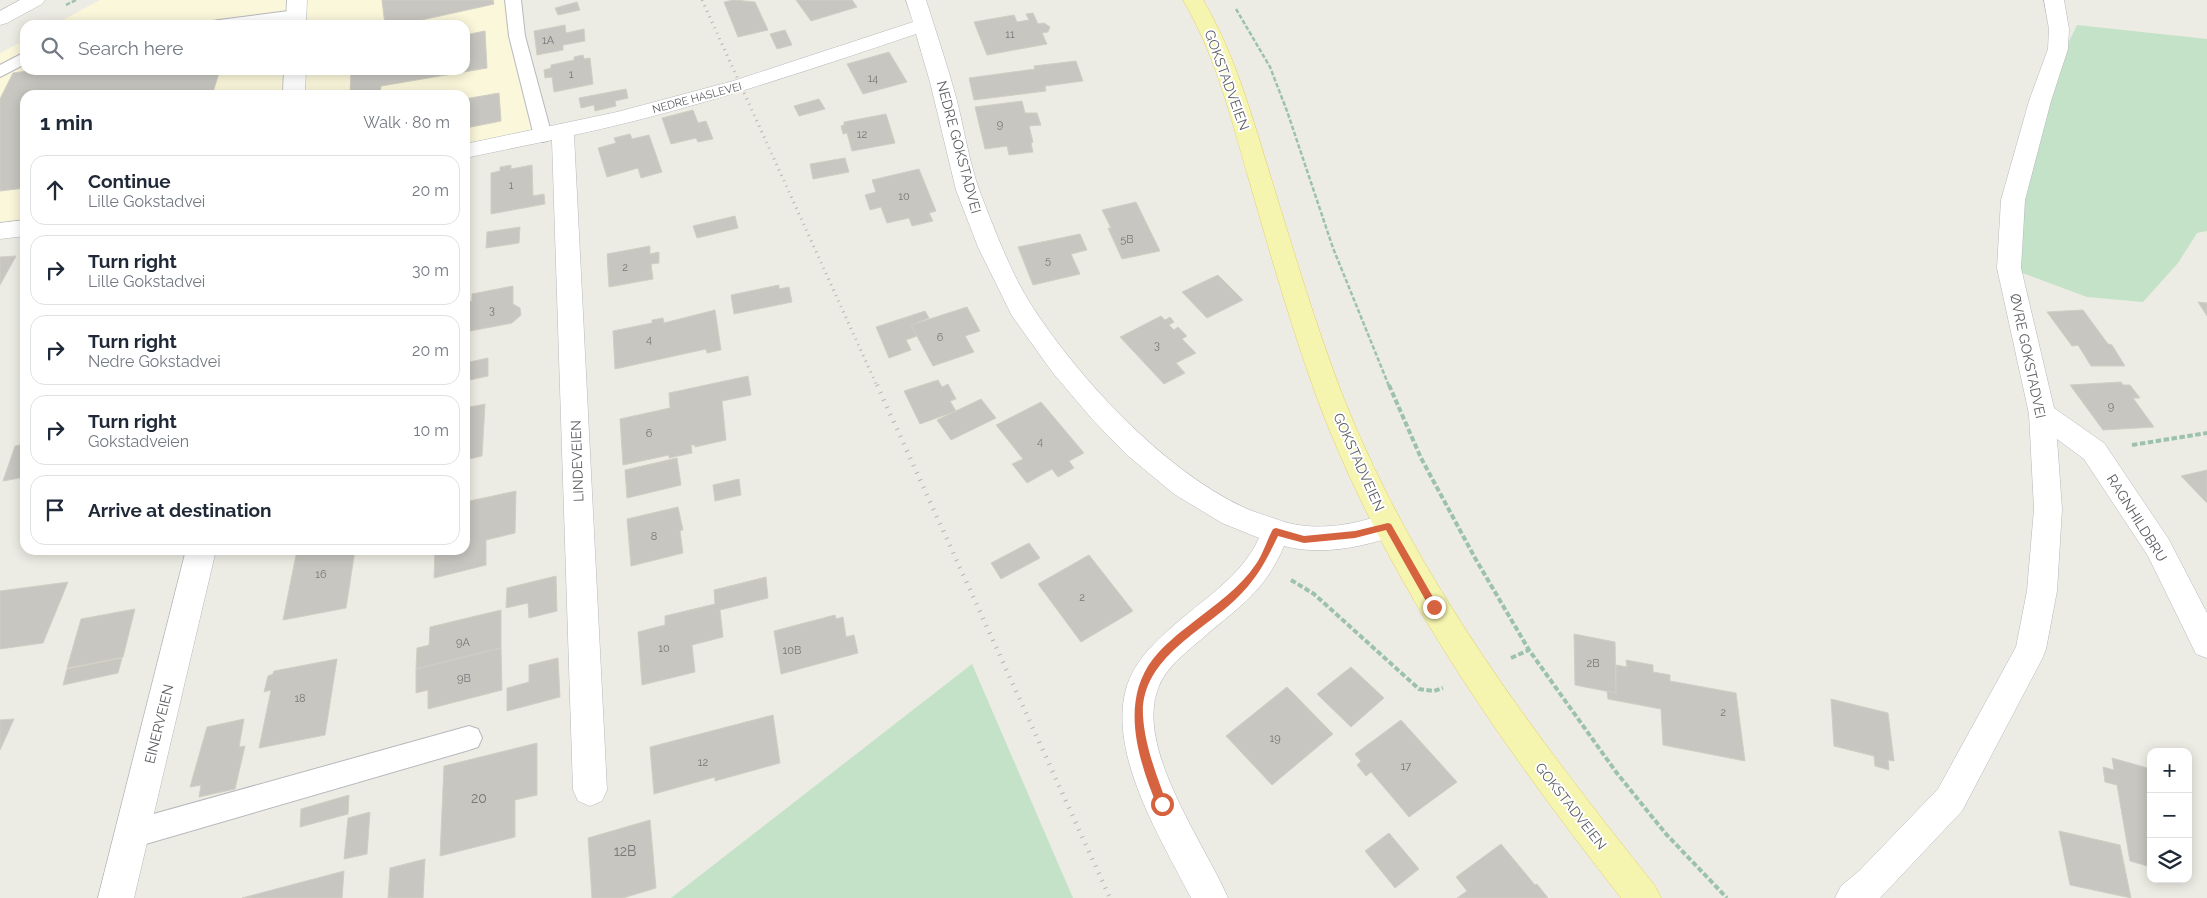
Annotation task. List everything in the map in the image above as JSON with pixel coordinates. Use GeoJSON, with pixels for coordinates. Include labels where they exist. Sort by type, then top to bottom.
{"type":"FeatureCollection","features":[{"type":"Feature","properties":{"kind":"main road","name":"GOKSTADVEIEN"},"geometry":{"type":"LineString","coordinates":[[1193,0],[1218,48],[1237,101],[1295,299],[1332,401],[1388,526],[1434,607],[1503,716],[1556,788],[1643,898]]}},
{"type":"Feature","properties":{"kind":"street"},"geometry":{"type":"LineString","coordinates":[[0,19],[36,0]]}},
{"type":"Feature","properties":{"kind":"street","name":"NEDRE GOKSTADVEI"},"geometry":{"type":"LineString","coordinates":[[916,0],[942,82],[968,190],[990,247],[1021,310],[1062,366],[1102,412],[1137,447],[1184,486],[1232,515],[1276,532],[1304,539],[1355,534],[1388,526]]}},
{"type":"Feature","properties":{"kind":"street","name":"ØVRE GOKSTADVEI"},"geometry":{"type":"LineString","coordinates":[[1852,898],[1871,883],[1950,800],[2031,649],[2042,591],[2048,509],[2042,414],[2009,268],[2013,200],[2040,101],[2058,48],[2059,29],[2054,0]]}},
{"type":"Feature","properties":{"kind":"street","name":"NEDRE HASLEVEI"},"geometry":{"type":"LineString","coordinates":[[470,150],[553,134],[741,86],[852,47],[924,25]]}},
{"type":"Feature","properties":{"kind":"street"},"geometry":{"type":"LineString","coordinates":[[294,90],[295,75]]}},
{"type":"Feature","properties":{"kind":"street","name":"LINDEVEIEN"},"geometry":{"type":"LineString","coordinates":[[553,134],[590,790]]}},
{"type":"Feature","properties":{"kind":"street"},"geometry":{"type":"LineString","coordinates":[[0,231],[20,229]]}},
{"type":"Feature","properties":{"kind":"street","name":"RAGNHILDBRU"},"geometry":{"type":"LineString","coordinates":[[2042,414],[2094,451],[2158,547],[2207,641]]}},
{"type":"Feature","properties":{"kind":"street"},"geometry":{"type":"LineString","coordinates":[[1210,898],[1162,804],[1142,746],[1138,715],[1142,688],[1156,662],[1187,633],[1233,596],[1260,566],[1276,532]]}},
{"type":"Feature","properties":{"kind":"street","name":"EINERVEIEN"},"geometry":{"type":"LineString","coordinates":[[116,898],[200,555]]}},
{"type":"Feature","properties":{"kind":"lane"},"geometry":{"type":"LineString","coordinates":[[513,0],[517,36],[553,134]]}},
{"type":"Feature","properties":{"kind":"lane"},"geometry":{"type":"LineString","coordinates":[[251,20],[296,13]]}},
{"type":"Feature","properties":{"kind":"lane"},"geometry":{"type":"LineString","coordinates":[[0,72],[20,60]]}},
{"type":"Feature","properties":{"kind":"lane"},"geometry":{"type":"LineString","coordinates":[[132,834],[469,738]]}},
{"type":"Feature","properties":{"kind":"path"},"geometry":{"type":"LineString","coordinates":[[1234,7],[1270,67],[1288,111],[1333,248],[1383,372],[1421,458],[1475,558],[1529,650],[1616,772],[1666,834],[1727,898]]}},
{"type":"Feature","properties":{"kind":"path"},"geometry":{"type":"LineString","coordinates":[[2094,451],[2207,433]]}},
{"type":"Feature","properties":{"kind":"path"},"geometry":{"type":"LineString","coordinates":[[1290,580],[1314,594],[1419,689],[1434,691],[1446,686]]}},
{"type":"Feature","properties":{"kind":"path"},"geometry":{"type":"LineString","coordinates":[[1503,661],[1529,650]]}},
{"type":"Feature","properties":{"kind":"shaded area"},"geometry":{"type":"Polygon","coordinates":[[[100,0],[512,0],[534,136],[470,147],[470,90],[20,90],[20,223],[0,226],[0,53],[20,43],[20,75],[470,75],[470,20],[63,20],[100,0]]]}},
{"type":"Feature","properties":{"kind":"green space"},"geometry":{"type":"Polygon","coordinates":[[[2077,25],[2207,39],[2207,231],[2197,233],[2178,263],[2143,302],[2087,297],[2009,268],[2040,101],[2077,25]]]}},
{"type":"Feature","properties":{"kind":"green space"},"geometry":{"type":"Polygon","coordinates":[[[972,664],[1073,898],[671,898],[972,664]]]}},
{"type":"Feature","properties":{"kind":"building"},"geometry":{"type":"Polygon","coordinates":[[[382,0],[493,0],[494,4],[422,20],[384,20],[382,0]]]}},
{"type":"Feature","properties":{"kind":"building"},"geometry":{"type":"Polygon","coordinates":[[[734,0],[755,2],[768,30],[738,37],[724,2],[734,0]]]}},
{"type":"Feature","properties":{"kind":"building"},"geometry":{"type":"Polygon","coordinates":[[[796,0],[852,0],[857,7],[811,21],[796,0]]]}},
{"type":"Feature","properties":{"kind":"building"},"geometry":{"type":"Polygon","coordinates":[[[577,2],[580,10],[558,15],[555,8],[577,2]]]}},
{"type":"Feature","properties":{"kind":"building"},"geometry":{"type":"Polygon","coordinates":[[[1033,13],[1038,24],[1044,23],[1050,27],[1048,32],[1042,33],[1047,44],[987,55],[974,22],[1014,15],[1017,22],[1029,20],[1026,14],[1033,13]]]}},
{"type":"Feature","properties":{"kind":"building"},"geometry":{"type":"Polygon","coordinates":[[[565,25],[566,33],[584,29],[585,41],[563,45],[563,50],[537,55],[534,31],[565,25]]]}},
{"type":"Feature","properties":{"kind":"building"},"geometry":{"type":"Polygon","coordinates":[[[785,30],[792,45],[777,49],[770,34],[785,30]]]}},
{"type":"Feature","properties":{"kind":"building"},"geometry":{"type":"Polygon","coordinates":[[[485,31],[487,68],[470,71],[470,34],[485,31]]]}},
{"type":"Feature","properties":{"kind":"building"},"geometry":{"type":"Polygon","coordinates":[[[889,52],[907,82],[863,94],[847,64],[889,52]]]}},
{"type":"Feature","properties":{"kind":"building"},"geometry":{"type":"Polygon","coordinates":[[[583,55],[584,59],[590,58],[593,84],[554,92],[552,77],[545,78],[544,70],[551,68],[551,65],[574,60],[574,57],[583,55]]]}},
{"type":"Feature","properties":{"kind":"building"},"geometry":{"type":"Polygon","coordinates":[[[1076,61],[1083,81],[1045,86],[1046,91],[974,100],[969,78],[1035,69],[1034,66],[1076,61]]]}},
{"type":"Feature","properties":{"kind":"building"},"geometry":{"type":"Polygon","coordinates":[[[20,72],[20,75],[218,75],[214,90],[20,90],[20,189],[0,191],[0,99],[13,73],[20,72]]]}},
{"type":"Feature","properties":{"kind":"building"},"geometry":{"type":"Polygon","coordinates":[[[351,75],[446,75],[381,86],[380,90],[350,90],[351,75]]]}},
{"type":"Feature","properties":{"kind":"building"},"geometry":{"type":"Polygon","coordinates":[[[626,89],[628,98],[615,101],[616,106],[595,111],[594,105],[581,108],[579,98],[626,89]]]}},
{"type":"Feature","properties":{"kind":"building"},"geometry":{"type":"Polygon","coordinates":[[[499,93],[501,121],[470,127],[470,98],[499,93]]]}},
{"type":"Feature","properties":{"kind":"building"},"geometry":{"type":"Polygon","coordinates":[[[819,99],[825,109],[799,116],[794,106],[819,99]]]}},
{"type":"Feature","properties":{"kind":"building"},"geometry":{"type":"Polygon","coordinates":[[[1022,101],[1025,113],[1037,113],[1041,125],[1029,126],[1033,142],[1031,143],[1033,152],[1009,155],[1007,146],[985,149],[975,107],[1022,101]]]}},
{"type":"Feature","properties":{"kind":"building"},"geometry":{"type":"Polygon","coordinates":[[[693,110],[698,123],[706,121],[713,139],[698,142],[696,138],[671,144],[662,118],[693,110]]]}},
{"type":"Feature","properties":{"kind":"building"},"geometry":{"type":"Polygon","coordinates":[[[886,114],[895,143],[852,151],[847,133],[843,134],[841,126],[844,125],[844,122],[886,114]]]}},
{"type":"Feature","properties":{"kind":"building"},"geometry":{"type":"Polygon","coordinates":[[[630,134],[632,139],[649,135],[662,172],[641,178],[638,168],[607,177],[598,148],[616,143],[614,138],[630,134]]]}},
{"type":"Feature","properties":{"kind":"building"},"geometry":{"type":"Polygon","coordinates":[[[845,158],[849,172],[813,179],[810,164],[845,158]]]}},
{"type":"Feature","properties":{"kind":"building"},"geometry":{"type":"Polygon","coordinates":[[[511,165],[511,169],[532,165],[533,196],[544,194],[545,204],[491,214],[491,173],[500,171],[500,167],[511,165]]]}},
{"type":"Feature","properties":{"kind":"building"},"geometry":{"type":"Polygon","coordinates":[[[919,169],[936,211],[929,213],[933,221],[912,226],[909,218],[887,223],[881,207],[870,210],[865,195],[876,192],[872,180],[919,169]]]}},
{"type":"Feature","properties":{"kind":"building"},"geometry":{"type":"Polygon","coordinates":[[[1136,202],[1160,251],[1122,259],[1108,228],[1111,228],[1102,210],[1136,202]]]}},
{"type":"Feature","properties":{"kind":"building"},"geometry":{"type":"Polygon","coordinates":[[[735,216],[738,228],[697,238],[693,226],[735,216]]]}},
{"type":"Feature","properties":{"kind":"building"},"geometry":{"type":"Polygon","coordinates":[[[520,227],[519,243],[486,248],[487,232],[520,227]]]}},
{"type":"Feature","properties":{"kind":"building"},"geometry":{"type":"Polygon","coordinates":[[[1080,234],[1087,250],[1071,254],[1080,274],[1033,285],[1018,247],[1080,234]]]}},
{"type":"Feature","properties":{"kind":"building"},"geometry":{"type":"Polygon","coordinates":[[[650,246],[650,254],[659,252],[659,263],[651,264],[653,279],[609,287],[607,254],[650,246]]]}},
{"type":"Feature","properties":{"kind":"building"},"geometry":{"type":"Polygon","coordinates":[[[16,256],[0,285],[0,257],[16,256]]]}},
{"type":"Feature","properties":{"kind":"building"},"geometry":{"type":"Polygon","coordinates":[[[1218,275],[1243,300],[1207,318],[1182,292],[1218,275]]]}},
{"type":"Feature","properties":{"kind":"building"},"geometry":{"type":"Polygon","coordinates":[[[779,285],[779,289],[789,287],[792,302],[734,314],[731,295],[779,285]]]}},
{"type":"Feature","properties":{"kind":"building"},"geometry":{"type":"Polygon","coordinates":[[[513,286],[513,304],[520,308],[521,315],[512,323],[470,331],[470,301],[472,301],[472,294],[513,286]]]}},
{"type":"Feature","properties":{"kind":"building"},"geometry":{"type":"Polygon","coordinates":[[[2198,302],[2207,303],[2207,316],[2198,302]]]}},
{"type":"Feature","properties":{"kind":"building"},"geometry":{"type":"Polygon","coordinates":[[[967,307],[980,331],[965,336],[974,352],[933,366],[911,325],[967,307]]]}},
{"type":"Feature","properties":{"kind":"building"},"geometry":{"type":"Polygon","coordinates":[[[715,310],[721,350],[707,353],[706,349],[615,369],[613,331],[652,323],[652,320],[663,318],[664,323],[715,310]]]}},
{"type":"Feature","properties":{"kind":"building"},"geometry":{"type":"Polygon","coordinates":[[[2083,310],[2108,344],[2112,345],[2125,366],[2091,366],[2078,345],[2072,346],[2047,312],[2083,310]]]}},
{"type":"Feature","properties":{"kind":"building"},"geometry":{"type":"Polygon","coordinates":[[[925,311],[929,318],[911,325],[917,336],[906,340],[911,350],[889,358],[876,327],[925,311]]]}},
{"type":"Feature","properties":{"kind":"building"},"geometry":{"type":"Polygon","coordinates":[[[1161,316],[1165,320],[1170,317],[1174,322],[1169,325],[1174,330],[1178,327],[1187,336],[1182,339],[1196,353],[1176,363],[1185,373],[1164,384],[1120,337],[1161,316]]]}},
{"type":"Feature","properties":{"kind":"building"},"geometry":{"type":"Polygon","coordinates":[[[488,358],[488,376],[470,380],[470,362],[488,358]]]}},
{"type":"Feature","properties":{"kind":"building"},"geometry":{"type":"Polygon","coordinates":[[[748,376],[751,395],[722,401],[726,440],[695,447],[695,445],[691,445],[692,453],[669,458],[669,455],[623,465],[620,419],[670,408],[669,393],[748,376]]]}},
{"type":"Feature","properties":{"kind":"building"},"geometry":{"type":"Polygon","coordinates":[[[938,380],[942,387],[948,384],[956,399],[950,401],[956,411],[920,424],[904,391],[938,380]]]}},
{"type":"Feature","properties":{"kind":"building"},"geometry":{"type":"Polygon","coordinates":[[[2121,382],[2123,385],[2130,385],[2140,398],[2133,398],[2154,427],[2103,430],[2070,385],[2121,382]]]}},
{"type":"Feature","properties":{"kind":"building"},"geometry":{"type":"Polygon","coordinates":[[[981,399],[996,418],[951,440],[937,420],[981,399]]]}},
{"type":"Feature","properties":{"kind":"building"},"geometry":{"type":"Polygon","coordinates":[[[1041,402],[1084,453],[1069,461],[1074,468],[1058,477],[1052,469],[1027,483],[1012,464],[1023,459],[996,425],[1041,402]]]}},
{"type":"Feature","properties":{"kind":"building"},"geometry":{"type":"Polygon","coordinates":[[[485,404],[482,456],[470,459],[470,407],[485,404]]]}},
{"type":"Feature","properties":{"kind":"building"},"geometry":{"type":"Polygon","coordinates":[[[20,445],[20,478],[3,481],[15,446],[20,445]]]}},
{"type":"Feature","properties":{"kind":"building"},"geometry":{"type":"Polygon","coordinates":[[[677,458],[681,485],[627,498],[625,470],[677,458]]]}},
{"type":"Feature","properties":{"kind":"building"},"geometry":{"type":"Polygon","coordinates":[[[2207,470],[2207,503],[2181,476],[2207,470]]]}},
{"type":"Feature","properties":{"kind":"building"},"geometry":{"type":"Polygon","coordinates":[[[739,479],[741,495],[715,501],[713,485],[739,479]]]}},
{"type":"Feature","properties":{"kind":"building"},"geometry":{"type":"Polygon","coordinates":[[[516,491],[515,533],[486,540],[486,565],[434,578],[435,555],[470,555],[470,501],[516,491]]]}},
{"type":"Feature","properties":{"kind":"building"},"geometry":{"type":"Polygon","coordinates":[[[678,507],[683,530],[680,531],[683,553],[631,566],[627,519],[678,507]]]}},
{"type":"Feature","properties":{"kind":"building"},"geometry":{"type":"Polygon","coordinates":[[[1029,543],[1040,558],[1001,579],[991,563],[1029,543]]]}},
{"type":"Feature","properties":{"kind":"building"},"geometry":{"type":"Polygon","coordinates":[[[296,555],[354,555],[346,608],[283,620],[296,555]]]}},
{"type":"Feature","properties":{"kind":"building"},"geometry":{"type":"Polygon","coordinates":[[[1089,555],[1133,611],[1081,642],[1038,584],[1089,555]]]}},
{"type":"Feature","properties":{"kind":"building"},"geometry":{"type":"Polygon","coordinates":[[[556,576],[557,611],[529,618],[528,603],[506,608],[507,588],[556,576]]]}},
{"type":"Feature","properties":{"kind":"building"},"geometry":{"type":"Polygon","coordinates":[[[766,577],[768,598],[720,610],[723,637],[692,645],[695,672],[642,685],[638,632],[665,625],[665,616],[715,604],[714,590],[766,577]]]}},
{"type":"Feature","properties":{"kind":"building"},"geometry":{"type":"Polygon","coordinates":[[[68,582],[43,643],[0,649],[0,591],[68,582]]]}},
{"type":"Feature","properties":{"kind":"building"},"geometry":{"type":"Polygon","coordinates":[[[135,609],[123,657],[67,668],[81,619],[135,609]]]}},
{"type":"Feature","properties":{"kind":"building"},"geometry":{"type":"Polygon","coordinates":[[[501,610],[501,648],[416,669],[417,648],[429,645],[430,627],[501,610]]]}},
{"type":"Feature","properties":{"kind":"building"},"geometry":{"type":"Polygon","coordinates":[[[835,615],[836,619],[843,617],[846,637],[854,635],[858,653],[781,674],[774,631],[835,615]]]}},
{"type":"Feature","properties":{"kind":"building"},"geometry":{"type":"Polygon","coordinates":[[[1574,634],[1615,642],[1616,693],[1575,685],[1574,634]]]}},
{"type":"Feature","properties":{"kind":"building"},"geometry":{"type":"Polygon","coordinates":[[[501,648],[502,690],[428,709],[428,690],[416,693],[416,669],[501,648]]]}},
{"type":"Feature","properties":{"kind":"building"},"geometry":{"type":"Polygon","coordinates":[[[122,658],[118,673],[63,685],[67,669],[122,658]]]}},
{"type":"Feature","properties":{"kind":"building"},"geometry":{"type":"Polygon","coordinates":[[[558,658],[560,697],[507,711],[507,688],[529,682],[529,665],[558,658]]]}},
{"type":"Feature","properties":{"kind":"building"},"geometry":{"type":"Polygon","coordinates":[[[337,659],[325,735],[259,748],[271,690],[264,692],[268,676],[273,674],[274,671],[337,659]]]}},
{"type":"Feature","properties":{"kind":"building"},"geometry":{"type":"Polygon","coordinates":[[[1626,660],[1653,665],[1653,672],[1670,675],[1670,681],[1736,693],[1745,761],[1663,745],[1661,709],[1608,699],[1607,691],[1616,693],[1616,665],[1627,667],[1626,660]]]}},
{"type":"Feature","properties":{"kind":"building"},"geometry":{"type":"Polygon","coordinates":[[[1351,667],[1384,698],[1351,727],[1317,694],[1351,667]]]}},
{"type":"Feature","properties":{"kind":"building"},"geometry":{"type":"Polygon","coordinates":[[[1287,687],[1333,734],[1272,785],[1226,736],[1287,687]]]}},
{"type":"Feature","properties":{"kind":"building"},"geometry":{"type":"Polygon","coordinates":[[[1831,699],[1888,713],[1894,761],[1888,760],[1889,770],[1875,766],[1874,756],[1834,746],[1831,699]]]}},
{"type":"Feature","properties":{"kind":"building"},"geometry":{"type":"Polygon","coordinates":[[[773,715],[780,763],[715,781],[715,777],[654,794],[650,747],[773,715]]]}},
{"type":"Feature","properties":{"kind":"building"},"geometry":{"type":"Polygon","coordinates":[[[14,719],[0,750],[0,720],[14,719]]]}},
{"type":"Feature","properties":{"kind":"building"},"geometry":{"type":"Polygon","coordinates":[[[244,719],[239,747],[245,746],[235,789],[199,797],[201,785],[190,787],[207,727],[244,719]]]}},
{"type":"Feature","properties":{"kind":"building"},"geometry":{"type":"Polygon","coordinates":[[[1401,720],[1457,782],[1409,817],[1371,772],[1366,776],[1357,765],[1361,761],[1355,754],[1401,720]]]}},
{"type":"Feature","properties":{"kind":"building"},"geometry":{"type":"Polygon","coordinates":[[[537,743],[537,795],[515,800],[515,837],[440,856],[444,766],[537,743]]]}},
{"type":"Feature","properties":{"kind":"building"},"geometry":{"type":"Polygon","coordinates":[[[2112,758],[2147,768],[2147,866],[2130,861],[2117,785],[2105,782],[2103,767],[2114,770],[2112,758]]]}},
{"type":"Feature","properties":{"kind":"building"},"geometry":{"type":"Polygon","coordinates":[[[349,795],[348,814],[300,827],[301,809],[349,795]]]}},
{"type":"Feature","properties":{"kind":"building"},"geometry":{"type":"Polygon","coordinates":[[[370,812],[367,854],[344,859],[348,818],[370,812]]]}},
{"type":"Feature","properties":{"kind":"building"},"geometry":{"type":"Polygon","coordinates":[[[650,820],[656,888],[623,898],[592,898],[588,838],[650,820]]]}},
{"type":"Feature","properties":{"kind":"building"},"geometry":{"type":"Polygon","coordinates":[[[2059,831],[2120,845],[2131,898],[2070,885],[2059,831]]]}},
{"type":"Feature","properties":{"kind":"building"},"geometry":{"type":"Polygon","coordinates":[[[1389,833],[1419,869],[1395,888],[1365,851],[1389,833]]]}},
{"type":"Feature","properties":{"kind":"building"},"geometry":{"type":"Polygon","coordinates":[[[1501,844],[1548,898],[1457,898],[1467,891],[1456,877],[1501,844]]]}},
{"type":"Feature","properties":{"kind":"building"},"geometry":{"type":"Polygon","coordinates":[[[425,859],[423,898],[388,898],[390,868],[425,859]]]}},
{"type":"Feature","properties":{"kind":"building"},"geometry":{"type":"Polygon","coordinates":[[[344,871],[342,898],[242,898],[344,871]]]}},
{"type":"Feature","properties":{"kind":"railway"},"geometry":{"type":"LineString","coordinates":[[702,0],[877,386]]}},
{"type":"Feature","properties":{"kind":"railway"},"geometry":{"type":"LineString","coordinates":[[877,385],[1110,898]]}},
{"type":"Feature","properties":{"kind":"route"},"geometry":{"type":"LineString","coordinates":[[1162,804],[1142,746],[1138,715],[1142,688],[1156,662],[1187,633],[1233,596],[1260,566],[1276,532],[1304,539],[1355,534],[1388,526],[1434,607]]}}]}
